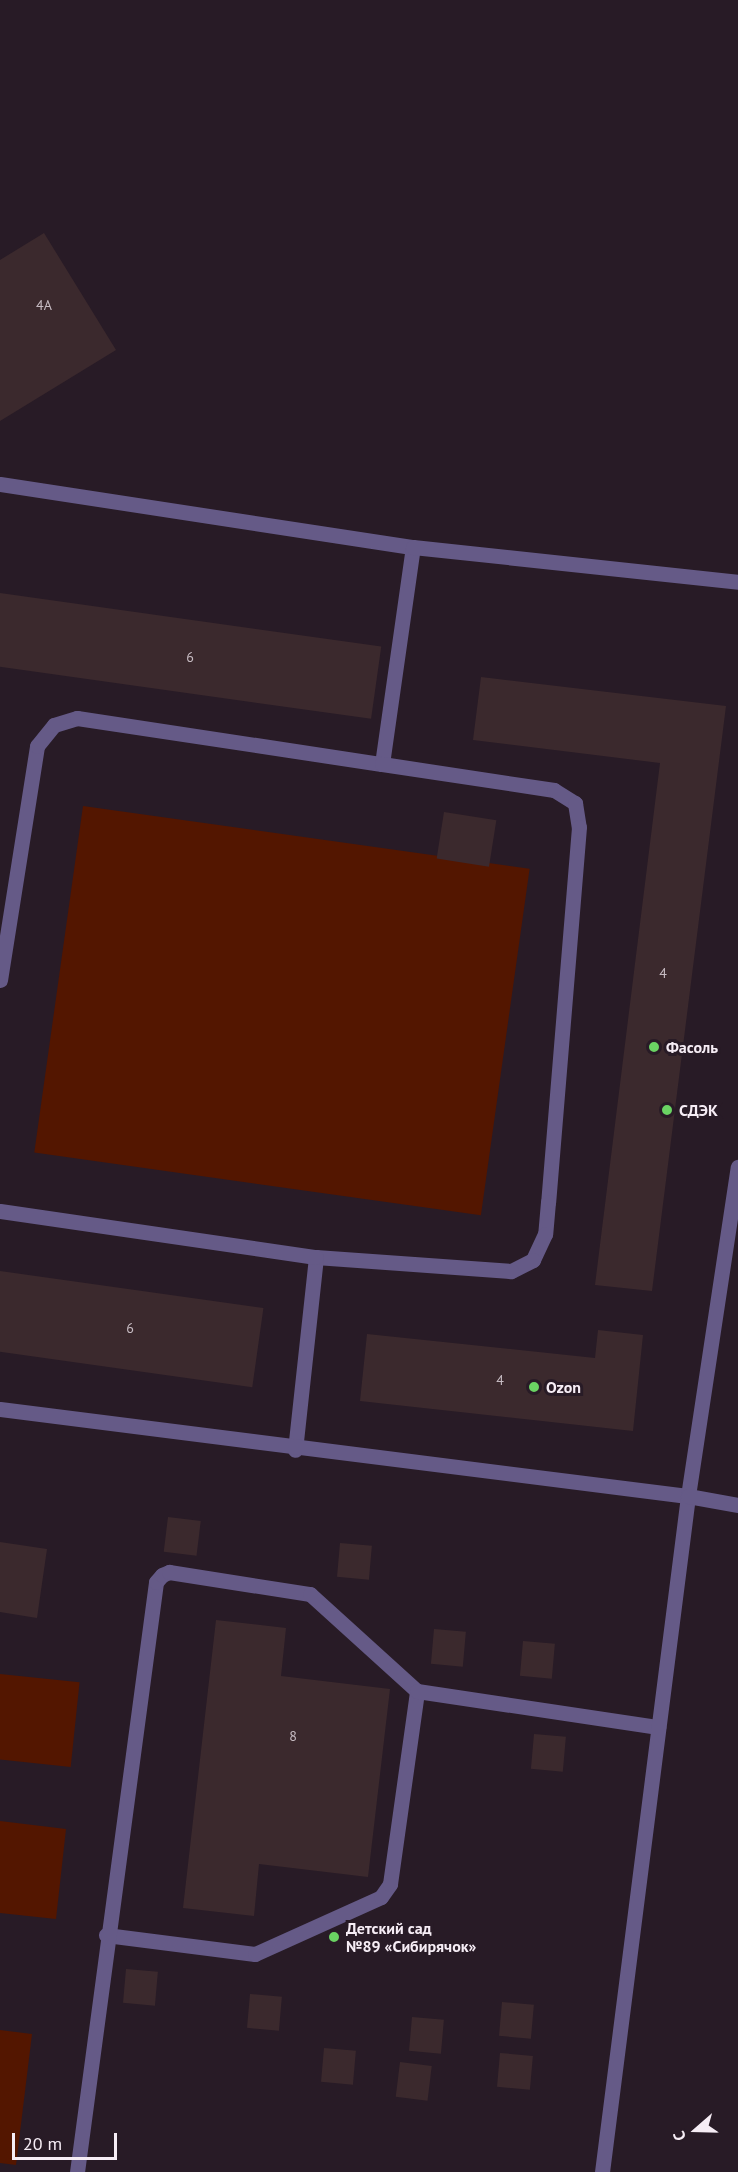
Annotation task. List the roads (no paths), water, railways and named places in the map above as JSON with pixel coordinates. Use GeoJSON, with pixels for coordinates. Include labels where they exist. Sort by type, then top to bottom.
{"type":"FeatureCollection","features":[{"type":"Feature","properties":{"kind":"lane"},"geometry":{"type":"LineString","coordinates":[[0,484],[413,547],[738,582]]}},
{"type":"Feature","properties":{"kind":"lane"},"geometry":{"type":"LineString","coordinates":[[382,764],[413,547]]}},
{"type":"Feature","properties":{"kind":"lane"},"geometry":{"type":"LineString","coordinates":[[0,980],[37,746],[54,725],[77,718],[554,790],[574,803],[579,827],[545,1234],[534,1260],[511,1271],[316,1257],[0,1211]]}},
{"type":"Feature","properties":{"kind":"lane"},"geometry":{"type":"LineString","coordinates":[[602,2172],[688,1496],[738,1167]]}},
{"type":"Feature","properties":{"kind":"lane"},"geometry":{"type":"LineString","coordinates":[[295,1450],[316,1257]]}},
{"type":"Feature","properties":{"kind":"lane"},"geometry":{"type":"LineString","coordinates":[[0,1410],[295,1450],[688,1496],[738,1504]]}},
{"type":"Feature","properties":{"kind":"lane"},"geometry":{"type":"LineString","coordinates":[[77,2172],[106,1935],[156,1582],[162,1575],[170,1572],[310,1594],[417,1691],[658,1728]]}},
{"type":"Feature","properties":{"kind":"lane"},"geometry":{"type":"LineString","coordinates":[[106,1935],[255,1954],[381,1897],[390,1884],[417,1691]]}},
{"type":"Feature","properties":{"kind":"place","name":"Фасоль"},"geometry":{"type":"Point","coordinates":[654,1047]}},
{"type":"Feature","properties":{"kind":"place","name":"СДЭК"},"geometry":{"type":"Point","coordinates":[667,1110]}},
{"type":"Feature","properties":{"kind":"place","name":"Ozon"},"geometry":{"type":"Point","coordinates":[534,1387]}},
{"type":"Feature","properties":{"kind":"place","name":"Детский сад №89 «Сибирячок»"},"geometry":{"type":"Point","coordinates":[334,1937]}}]}
